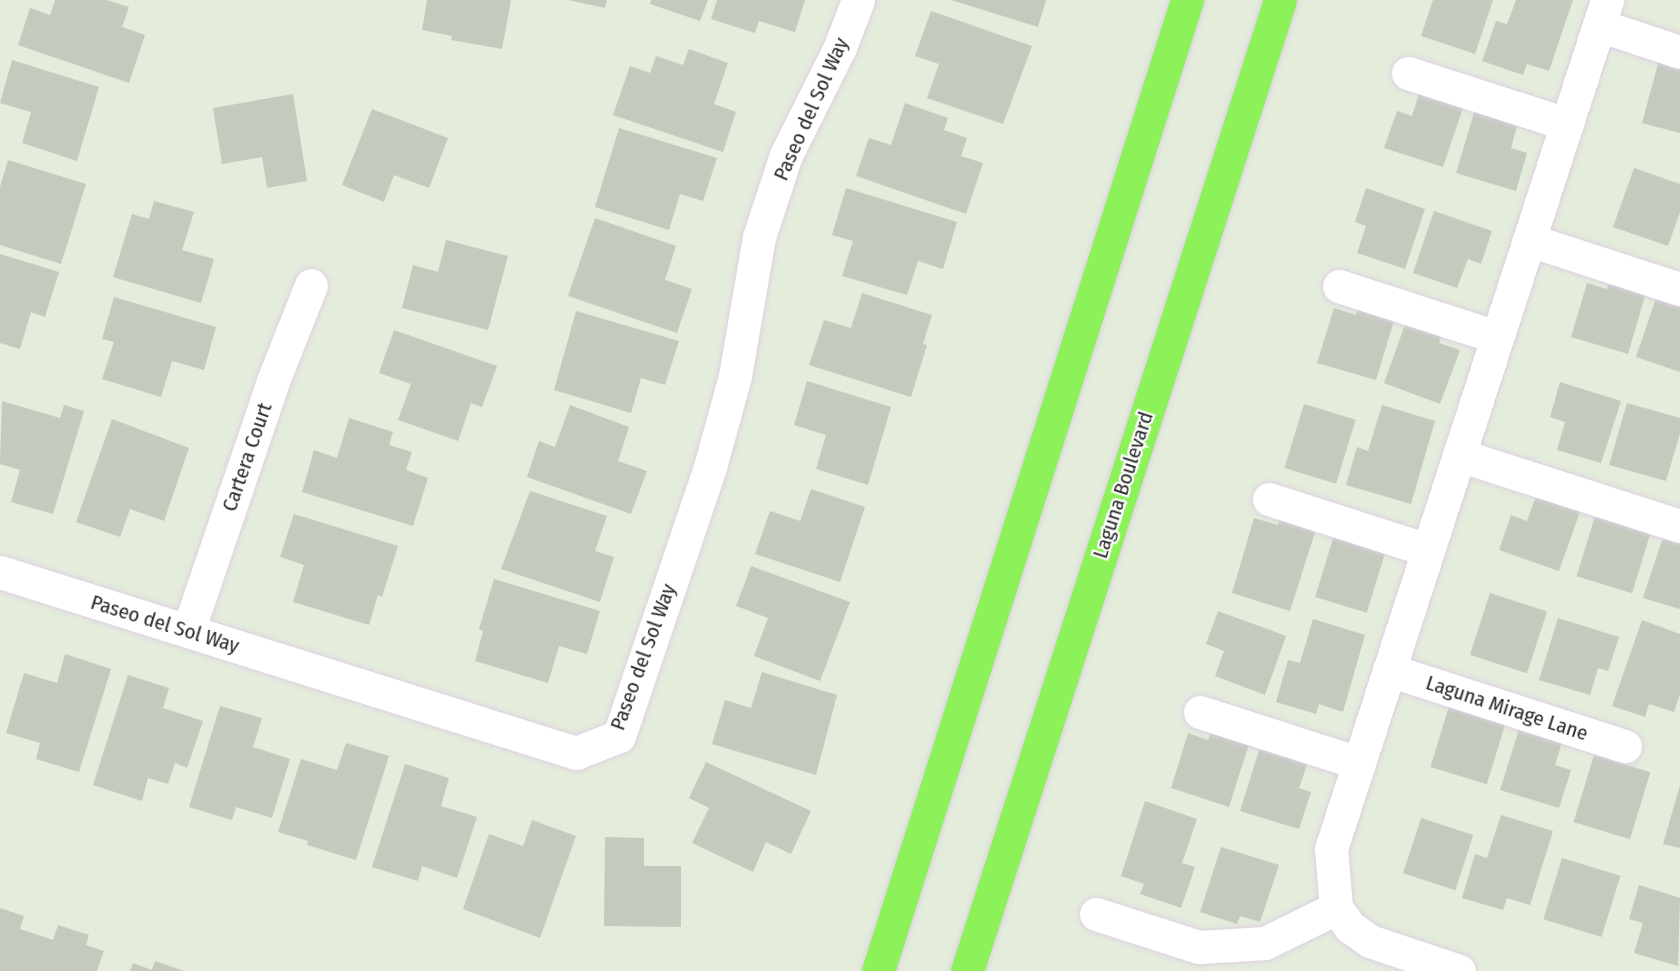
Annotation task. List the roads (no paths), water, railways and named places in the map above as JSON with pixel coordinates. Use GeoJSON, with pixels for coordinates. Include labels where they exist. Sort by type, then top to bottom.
{"type":"FeatureCollection","features":[{"type":"Feature","properties":{"kind":"main road"},"geometry":{"type":"LineString","coordinates":[[878,971],[1187,0]]}},
{"type":"Feature","properties":{"kind":"main road","name":"Laguna Boulevard"},"geometry":{"type":"LineString","coordinates":[[967,971],[1280,0]]}},
{"type":"Feature","properties":{"kind":"street","name":"Paseo del Sol Way"},"geometry":{"type":"LineString","coordinates":[[0,572],[576,753],[619,736],[710,467],[735,376],[759,237],[786,155],[840,47],[858,0]]}},
{"type":"Feature","properties":{"kind":"street"},"geometry":{"type":"LineString","coordinates":[[1439,968],[1370,941],[1350,927],[1336,908],[1331,849],[1603,13],[1680,52]]}},
{"type":"Feature","properties":{"kind":"street"},"geometry":{"type":"LineString","coordinates":[[1408,73],[1567,123]]}},
{"type":"Feature","properties":{"kind":"street"},"geometry":{"type":"LineString","coordinates":[[1529,240],[1680,289]]}},
{"type":"Feature","properties":{"kind":"street","name":"Cartera Court"},"geometry":{"type":"LineString","coordinates":[[188,632],[273,381],[311,285]]}},
{"type":"Feature","properties":{"kind":"street"},"geometry":{"type":"LineString","coordinates":[[1339,286],[1497,337]]}},
{"type":"Feature","properties":{"kind":"street"},"geometry":{"type":"LineString","coordinates":[[1459,455],[1680,526]]}},
{"type":"Feature","properties":{"kind":"street"},"geometry":{"type":"LineString","coordinates":[[1269,499],[1428,550]]}},
{"type":"Feature","properties":{"kind":"street","name":"Laguna Mirage Lane"},"geometry":{"type":"LineString","coordinates":[[1389,670],[1625,746]]}},
{"type":"Feature","properties":{"kind":"street"},"geometry":{"type":"LineString","coordinates":[[1200,712],[1359,763]]}},
{"type":"Feature","properties":{"kind":"street"},"geometry":{"type":"LineString","coordinates":[[1096,914],[1195,959],[1265,943],[1336,908]]}}]}
